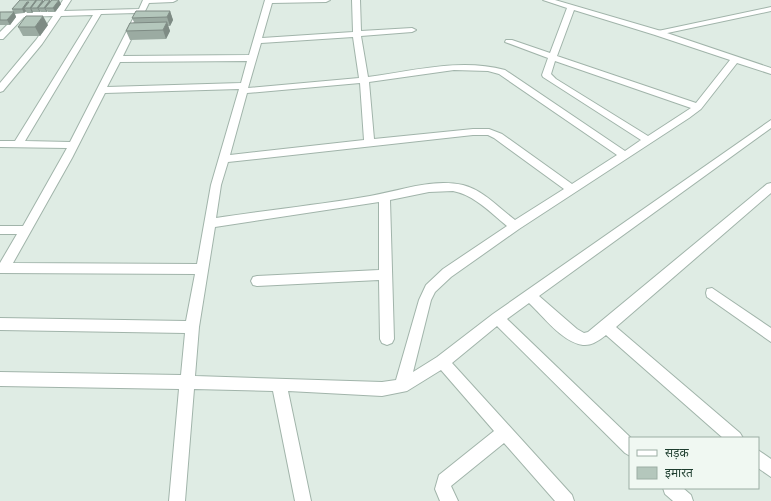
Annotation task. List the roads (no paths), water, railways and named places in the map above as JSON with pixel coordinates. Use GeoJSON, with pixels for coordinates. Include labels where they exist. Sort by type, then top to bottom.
{"type":"FeatureCollection","features":[{"type":"Feature","properties":{"kind":"street"},"geometry":{"type":"LineString","coordinates":[[0,89],[39,42],[67,0]]}},
{"type":"Feature","properties":{"kind":"street"},"geometry":{"type":"LineString","coordinates":[[3,268],[27,230],[74,145],[140,11],[147,0],[173,0]]}},
{"type":"Feature","properties":{"kind":"street"},"geometry":{"type":"LineString","coordinates":[[177,501],[192,327],[216,185],[257,41],[269,1],[326,0]]}},
{"type":"Feature","properties":{"kind":"street"},"geometry":{"type":"LineString","coordinates":[[356,0],[357,34],[364,80],[369,143]]}},
{"type":"Feature","properties":{"kind":"street"},"geometry":{"type":"LineString","coordinates":[[550,0],[658,33],[771,71]]}},
{"type":"Feature","properties":{"kind":"street"},"geometry":{"type":"LineString","coordinates":[[571,7],[546,75],[553,81],[648,140]]}},
{"type":"Feature","properties":{"kind":"street"},"geometry":{"type":"LineString","coordinates":[[0,15],[140,11]]}},
{"type":"Feature","properties":{"kind":"street"},"geometry":{"type":"LineString","coordinates":[[18,144],[98,13]]}},
{"type":"Feature","properties":{"kind":"street"},"geometry":{"type":"LineString","coordinates":[[0,37],[21,15]]}},
{"type":"Feature","properties":{"kind":"street"},"geometry":{"type":"LineString","coordinates":[[257,41],[412,30]]}},
{"type":"Feature","properties":{"kind":"street"},"geometry":{"type":"LineString","coordinates":[[509,42],[698,107]]}},
{"type":"Feature","properties":{"kind":"street"},"geometry":{"type":"LineString","coordinates":[[116,60],[252,58]]}},
{"type":"Feature","properties":{"kind":"street"},"geometry":{"type":"LineString","coordinates":[[402,386],[425,300],[430,289],[447,273],[515,226],[573,190],[698,107],[735,60]]}},
{"type":"Feature","properties":{"kind":"street"},"geometry":{"type":"LineString","coordinates":[[101,90],[244,89],[364,80],[462,68],[491,68],[502,72],[625,156]]}},
{"type":"Feature","properties":{"kind":"street"},"geometry":{"type":"LineString","coordinates":[[0,379],[279,384],[382,389],[402,386],[442,362],[498,318],[771,123]]}},
{"type":"Feature","properties":{"kind":"street"},"geometry":{"type":"LineString","coordinates":[[224,159],[369,143],[489,132],[498,136],[573,190]]}},
{"type":"Feature","properties":{"kind":"street"},"geometry":{"type":"LineString","coordinates":[[0,144],[74,145]]}},
{"type":"Feature","properties":{"kind":"street"},"geometry":{"type":"LineString","coordinates":[[530,295],[573,335],[583,340],[591,338],[606,327],[771,187]]}},
{"type":"Feature","properties":{"kind":"street"},"geometry":{"type":"LineString","coordinates":[[210,223],[384,197],[433,188],[463,189],[474,195],[515,226]]}},
{"type":"Feature","properties":{"kind":"street"},"geometry":{"type":"LineString","coordinates":[[384,197],[387,339]]}},
{"type":"Feature","properties":{"kind":"street"},"geometry":{"type":"LineString","coordinates":[[0,230],[27,230]]}},
{"type":"Feature","properties":{"kind":"street"},"geometry":{"type":"LineString","coordinates":[[3,268],[202,269]]}},
{"type":"Feature","properties":{"kind":"street"},"geometry":{"type":"LineString","coordinates":[[257,281],[385,275]]}},
{"type":"Feature","properties":{"kind":"street"},"geometry":{"type":"LineString","coordinates":[[712,293],[771,336]]}},
{"type":"Feature","properties":{"kind":"street"},"geometry":{"type":"LineString","coordinates":[[498,318],[629,447]]}},
{"type":"Feature","properties":{"kind":"street"},"geometry":{"type":"LineString","coordinates":[[0,324],[192,327]]}},
{"type":"Feature","properties":{"kind":"street"},"geometry":{"type":"LineString","coordinates":[[606,327],[734,437]]}},
{"type":"Feature","properties":{"kind":"street"},"geometry":{"type":"LineString","coordinates":[[442,362],[505,432],[561,499]]}},
{"type":"Feature","properties":{"kind":"street"},"geometry":{"type":"LineString","coordinates":[[279,384],[302,501]]}},
{"type":"Feature","properties":{"kind":"street"},"geometry":{"type":"LineString","coordinates":[[450,501],[443,492],[442,486],[445,481],[505,432]]}},
{"type":"Feature","properties":{"kind":"street"},"geometry":{"type":"LineString","coordinates":[[759,459],[771,469]]}},
{"type":"Feature","properties":{"kind":"street"},"geometry":{"type":"LineString","coordinates":[[672,489],[684,501]]}},
{"type":"Feature","properties":{"kind":"lane"},"geometry":{"type":"LineString","coordinates":[[658,33],[771,9]]}}]}
